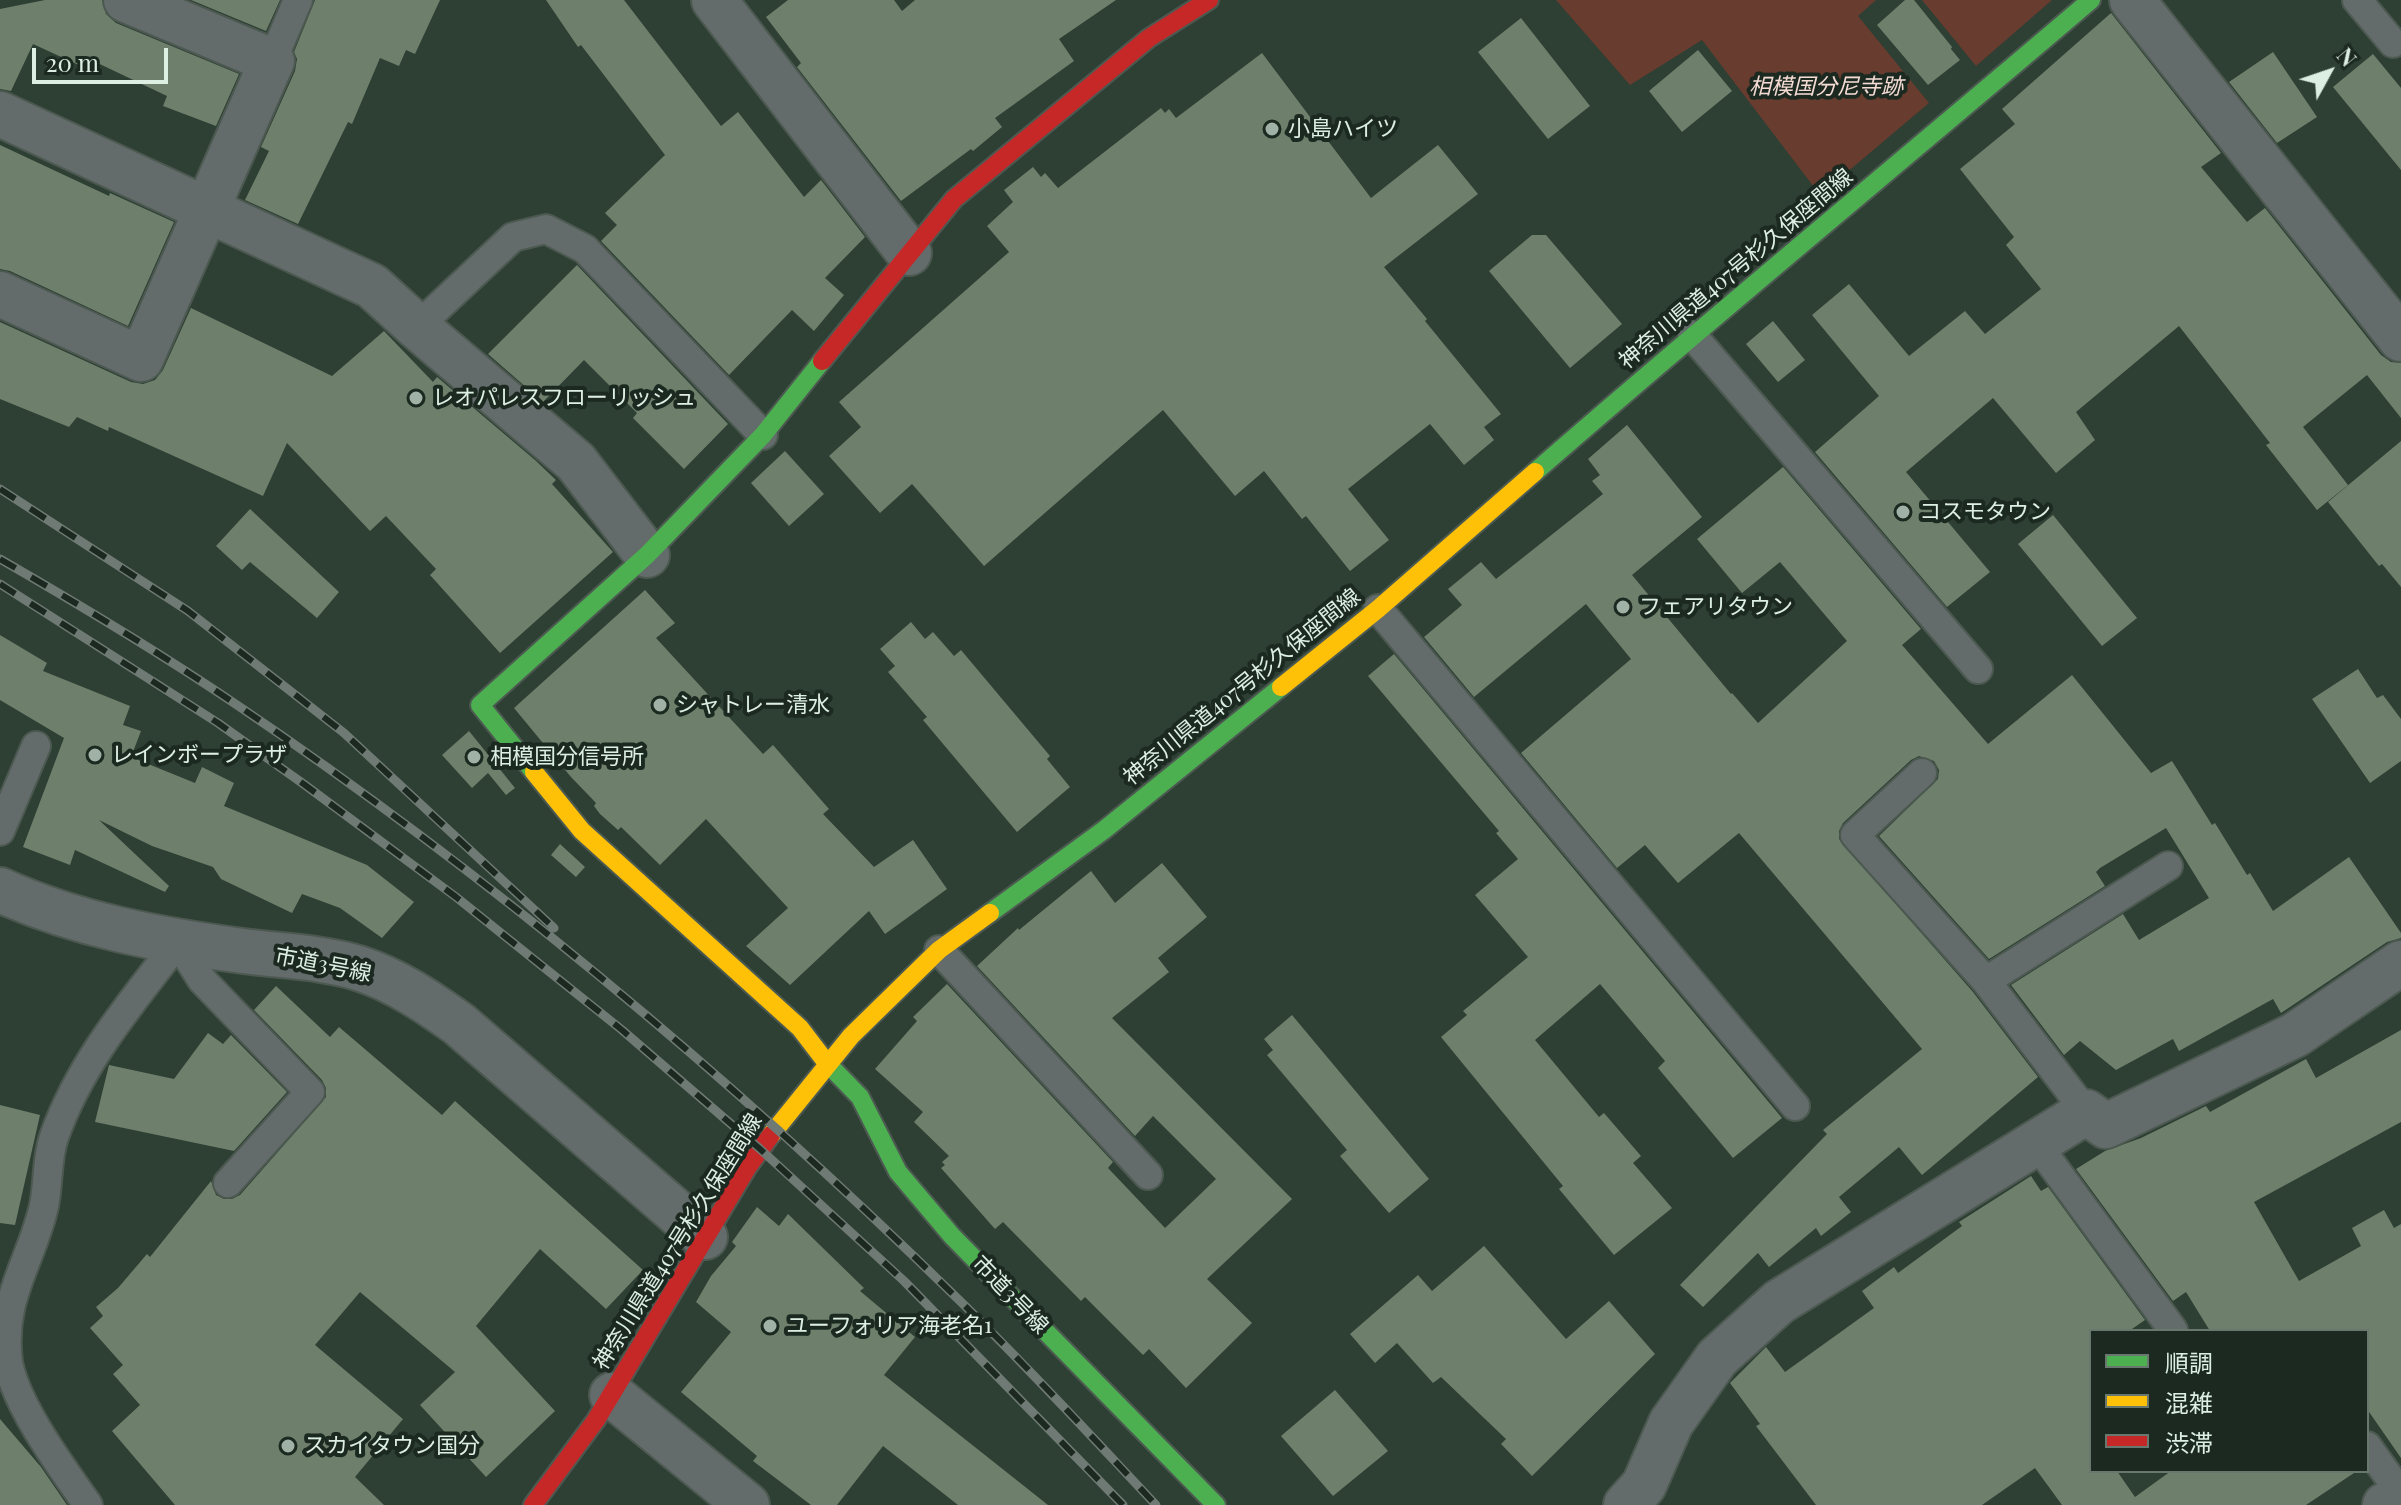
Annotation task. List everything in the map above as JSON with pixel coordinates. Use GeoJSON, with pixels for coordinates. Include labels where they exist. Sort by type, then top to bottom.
{"type":"FeatureCollection","features":[{"type":"Feature","properties":{"kind":"main road"},"geometry":{"type":"LineString","coordinates":[[647,555],[763,435],[954,199],[1149,38],[1209,0]]}},
{"type":"Feature","properties":{"kind":"main road","name":"神奈川県道407号杉久保座間線"},"geometry":{"type":"LineString","coordinates":[[533,1505],[612,1395],[705,1237],[768,1139],[851,1036],[939,950],[1104,830],[1378,609],[1692,335],[1826,226],[2091,0]]}},
{"type":"Feature","properties":{"kind":"main road","name":"市道3号線"},"geometry":{"type":"LineString","coordinates":[[647,555],[480,705],[582,831],[800,1028],[829,1066],[860,1097],[898,1172],[952,1236],[1216,1505]]}},
{"type":"Feature","properties":{"kind":"street"},"geometry":{"type":"LineString","coordinates":[[0,294],[141,359],[272,61],[126,0]]}},
{"type":"Feature","properties":{"kind":"street"},"geometry":{"type":"LineString","coordinates":[[2132,0],[2401,339]]}},
{"type":"Feature","properties":{"kind":"street"},"geometry":{"type":"LineString","coordinates":[[727,5],[909,253]]}},
{"type":"Feature","properties":{"kind":"street"},"geometry":{"type":"LineString","coordinates":[[0,114],[372,286],[576,462],[647,555]]}},
{"type":"Feature","properties":{"kind":"street","name":"市道3号線"},"geometry":{"type":"LineString","coordinates":[[0,890],[137,935],[357,968],[421,997],[459,1024],[705,1237]]}},
{"type":"Feature","properties":{"kind":"street"},"geometry":{"type":"LineString","coordinates":[[1626,1505],[1644,1485],[1671,1423],[1717,1358],[1779,1302],[2086,1112],[2106,1126],[2120,1120],[2295,1035],[2401,963]]}},
{"type":"Feature","properties":{"kind":"street"},"geometry":{"type":"LineString","coordinates":[[612,1395],[747,1505]]}},
{"type":"Feature","properties":{"kind":"street"},"geometry":{"type":"LineString","coordinates":[[2385,1505],[2401,1501]]}},
{"type":"Feature","properties":{"kind":"lane"},"geometry":{"type":"LineString","coordinates":[[272,61],[298,0]]}},
{"type":"Feature","properties":{"kind":"lane"},"geometry":{"type":"LineString","coordinates":[[2357,0],[2393,43]]}},
{"type":"Feature","properties":{"kind":"lane"},"geometry":{"type":"LineString","coordinates":[[417,327],[513,237],[546,229],[585,249],[763,435]]}},
{"type":"Feature","properties":{"kind":"lane"},"geometry":{"type":"LineString","coordinates":[[1692,335],[1978,669]]}},
{"type":"Feature","properties":{"kind":"lane"},"geometry":{"type":"LineString","coordinates":[[1378,609],[1795,1106]]}},
{"type":"Feature","properties":{"kind":"lane"},"geometry":{"type":"LineString","coordinates":[[0,831],[36,746]]}},
{"type":"Feature","properties":{"kind":"lane"},"geometry":{"type":"LineString","coordinates":[[1922,773],[1855,835],[1986,981],[2086,1112]]}},
{"type":"Feature","properties":{"kind":"lane"},"geometry":{"type":"LineString","coordinates":[[1986,981],[2168,866]]}},
{"type":"Feature","properties":{"kind":"lane"},"geometry":{"type":"LineString","coordinates":[[88,1505],[49,1448],[11,1375],[7,1358],[7,1304],[43,1210],[53,1139],[89,1060],[178,942],[202,980],[310,1092],[228,1183]]}},
{"type":"Feature","properties":{"kind":"lane"},"geometry":{"type":"LineString","coordinates":[[939,950],[1148,1175]]}},
{"type":"Feature","properties":{"kind":"lane"},"geometry":{"type":"LineString","coordinates":[[2036,1143],[2172,1329]]}},
{"type":"Feature","properties":{"kind":"lane"},"geometry":{"type":"LineString","coordinates":[[2369,1449],[2401,1494]]}},
{"type":"Feature","properties":{"kind":"green space","name":"相模国分尼寺跡"},"geometry":{"type":"Polygon","coordinates":[[[1556,0],[1876,0],[1858,16],[1929,103],[1820,195],[1702,40],[1630,85],[1556,0]]]}},
{"type":"Feature","properties":{"kind":"green space","name":"相模国分尼寺跡"},"geometry":{"type":"Polygon","coordinates":[[[1922,0],[2052,0],[1976,66],[1922,0]]]}},
{"type":"Feature","properties":{"kind":"building"},"geometry":{"type":"Polygon","coordinates":[[[45,0],[102,0],[106,14],[116,23],[239,74],[216,126],[163,106],[167,96],[87,58],[83,67],[33,44],[11,91],[0,89],[0,9],[45,0]]]}},
{"type":"Feature","properties":{"kind":"building"},"geometry":{"type":"Polygon","coordinates":[[[191,0],[280,0],[266,31],[191,0]]]}},
{"type":"Feature","properties":{"kind":"building"},"geometry":{"type":"Polygon","coordinates":[[[315,0],[440,0],[415,54],[406,50],[399,66],[380,58],[352,124],[348,122],[298,224],[245,200],[269,151],[261,147],[295,71],[297,59],[294,52],[315,0]]]}},
{"type":"Feature","properties":{"kind":"building"},"geometry":{"type":"Polygon","coordinates":[[[546,0],[624,0],[721,126],[738,112],[804,197],[821,180],[865,237],[825,278],[844,295],[814,331],[792,310],[729,375],[601,241],[617,225],[605,213],[665,155],[581,45],[578,47],[546,0]]]}},
{"type":"Feature","properties":{"kind":"building"},"geometry":{"type":"Polygon","coordinates":[[[788,0],[894,0],[902,11],[915,0],[1116,0],[1059,39],[1074,61],[995,118],[1002,127],[973,151],[971,149],[901,201],[797,67],[801,63],[766,17],[788,0]]]}},
{"type":"Feature","properties":{"kind":"building"},"geometry":{"type":"Polygon","coordinates":[[[1905,0],[1914,0],[1960,60],[1928,85],[1877,25],[1905,0]]]}},
{"type":"Feature","properties":{"kind":"building"},"geometry":{"type":"Polygon","coordinates":[[[2111,13],[2221,153],[2201,167],[2247,222],[2265,208],[2381,355],[2391,362],[2401,363],[2401,418],[2367,375],[2303,427],[2348,485],[2317,510],[2266,445],[2270,443],[2179,326],[2076,412],[2095,440],[2056,473],[1993,398],[1906,472],[1990,572],[1947,607],[1815,452],[1879,396],[1812,315],[1849,284],[1909,356],[1965,311],[1985,334],[2041,289],[2006,245],[2014,237],[1960,169],[2015,124],[2002,109],[2111,13]]]}},
{"type":"Feature","properties":{"kind":"building"},"geometry":{"type":"Polygon","coordinates":[[[1521,18],[1590,106],[1548,139],[1478,52],[1521,18]]]}},
{"type":"Feature","properties":{"kind":"building"},"geometry":{"type":"Polygon","coordinates":[[[1698,50],[1732,91],[1682,132],[1649,91],[1698,50]]]}},
{"type":"Feature","properties":{"kind":"building"},"geometry":{"type":"Polygon","coordinates":[[[2273,52],[2317,117],[2277,143],[2229,82],[2273,52]]]}},
{"type":"Feature","properties":{"kind":"building"},"geometry":{"type":"Polygon","coordinates":[[[1262,53],[1371,198],[1438,145],[1478,194],[1384,267],[1501,414],[1484,427],[1494,440],[1464,465],[1430,424],[1348,489],[1389,540],[1350,571],[1306,516],[1302,519],[1264,471],[1235,496],[1163,410],[984,566],[912,484],[880,513],[829,456],[861,427],[839,402],[1009,252],[987,226],[1013,202],[1004,190],[1033,167],[1041,177],[1045,173],[1058,188],[1161,108],[1165,113],[1169,109],[1176,118],[1262,53]]]}},
{"type":"Feature","properties":{"kind":"building"},"geometry":{"type":"Polygon","coordinates":[[[2373,54],[2401,88],[2401,170],[2333,87],[2373,54]]]}},
{"type":"Feature","properties":{"kind":"building"},"geometry":{"type":"Polygon","coordinates":[[[0,145],[109,196],[110,193],[174,222],[128,326],[0,269],[0,145]]]}},
{"type":"Feature","properties":{"kind":"building"},"geometry":{"type":"Polygon","coordinates":[[[1532,235],[1546,235],[1622,324],[1570,368],[1489,271],[1532,235]]]}},
{"type":"Feature","properties":{"kind":"building"},"geometry":{"type":"Polygon","coordinates":[[[577,265],[728,424],[684,469],[633,418],[637,413],[584,360],[543,402],[488,354],[577,265]]]}},
{"type":"Feature","properties":{"kind":"building"},"geometry":{"type":"Polygon","coordinates":[[[191,308],[332,376],[384,331],[433,382],[437,377],[556,480],[552,484],[613,552],[500,653],[430,575],[436,569],[386,516],[370,531],[287,443],[263,496],[109,427],[108,431],[77,417],[69,427],[0,399],[0,322],[131,382],[143,384],[155,380],[163,370],[191,308]]]}},
{"type":"Feature","properties":{"kind":"building"},"geometry":{"type":"Polygon","coordinates":[[[1773,321],[1805,360],[1778,382],[1746,344],[1773,321]]]}},
{"type":"Feature","properties":{"kind":"building"},"geometry":{"type":"Polygon","coordinates":[[[1627,425],[1702,517],[1632,575],[1758,723],[1847,641],[1780,562],[1742,593],[1697,539],[1783,467],[1921,629],[1902,645],[1988,744],[2072,675],[2151,773],[2172,761],[2212,825],[2215,823],[2273,911],[2349,857],[2401,933],[2401,938],[2387,942],[2281,1013],[2273,999],[2179,1051],[2173,1039],[2116,1070],[2080,1041],[2064,1055],[2011,985],[2123,914],[2139,940],[2209,898],[2166,828],[2100,868],[2096,872],[2105,886],[1989,959],[1879,836],[1938,779],[1939,770],[1934,761],[1919,756],[1911,760],[1843,823],[1839,839],[1973,992],[2038,1077],[1922,1175],[1899,1147],[1839,1197],[1851,1212],[1821,1236],[1816,1228],[1769,1267],[1758,1253],[1703,1307],[1680,1285],[1827,1134],[1823,1130],[1922,1049],[1739,833],[1678,883],[1645,845],[1617,868],[1521,753],[1631,659],[1586,604],[1474,697],[1424,637],[1462,605],[1448,589],[1481,562],[1496,579],[1603,494],[1592,481],[1600,475],[1588,459],[1627,425]]]}},
{"type":"Feature","properties":{"kind":"building"},"geometry":{"type":"Polygon","coordinates":[[[2401,441],[2401,587],[2382,564],[2379,566],[2328,502],[2401,441]]]}},
{"type":"Feature","properties":{"kind":"building"},"geometry":{"type":"Polygon","coordinates":[[[785,451],[824,494],[789,526],[751,483],[785,451]]]}},
{"type":"Feature","properties":{"kind":"building"},"geometry":{"type":"Polygon","coordinates":[[[250,509],[339,592],[317,618],[250,562],[242,570],[216,546],[250,509]]]}},
{"type":"Feature","properties":{"kind":"building"},"geometry":{"type":"Polygon","coordinates":[[[2053,515],[2137,618],[2102,646],[2018,544],[2053,515]]]}},
{"type":"Feature","properties":{"kind":"building"},"geometry":{"type":"Polygon","coordinates":[[[645,590],[675,623],[656,638],[763,754],[773,745],[829,809],[823,814],[874,867],[913,840],[947,889],[885,934],[869,911],[790,985],[746,946],[788,908],[706,819],[660,865],[621,827],[618,830],[600,814],[594,806],[596,803],[514,708],[645,590]]]}},
{"type":"Feature","properties":{"kind":"building"},"geometry":{"type":"Polygon","coordinates":[[[911,622],[925,639],[933,632],[954,656],[961,650],[1050,756],[1047,759],[1070,787],[1017,832],[923,720],[927,717],[888,672],[895,666],[880,649],[911,622]]]}},
{"type":"Feature","properties":{"kind":"building"},"geometry":{"type":"Polygon","coordinates":[[[0,635],[47,663],[43,671],[130,706],[123,725],[141,731],[131,757],[195,783],[202,767],[234,783],[224,806],[367,865],[414,902],[382,938],[340,908],[302,894],[292,913],[221,879],[213,867],[152,846],[99,820],[169,886],[165,892],[75,850],[70,865],[23,847],[64,738],[0,700],[0,635]]]}},
{"type":"Feature","properties":{"kind":"building"},"geometry":{"type":"Polygon","coordinates":[[[1394,654],[1782,1118],[1733,1158],[1658,1068],[1665,1061],[1600,984],[1535,1040],[1599,1117],[1604,1113],[1641,1156],[1633,1163],[1672,1208],[1614,1255],[1559,1189],[1563,1186],[1441,1037],[1467,1015],[1463,1011],[1528,957],[1475,895],[1518,859],[1496,833],[1499,831],[1368,676],[1394,654]]]}},
{"type":"Feature","properties":{"kind":"building"},"geometry":{"type":"Polygon","coordinates":[[[2358,669],[2377,698],[2383,695],[2401,719],[2401,761],[2370,783],[2312,699],[2358,669]]]}},
{"type":"Feature","properties":{"kind":"building","name":"相模国分信号所"},"geometry":{"type":"Polygon","coordinates":[[[469,731],[515,788],[506,795],[488,773],[472,788],[442,755],[469,731]]]}},
{"type":"Feature","properties":{"kind":"building"},"geometry":{"type":"Polygon","coordinates":[[[560,844],[585,867],[576,877],[551,855],[560,844]]]}},
{"type":"Feature","properties":{"kind":"building"},"geometry":{"type":"Polygon","coordinates":[[[1162,863],[1207,917],[1158,958],[1169,972],[1112,1018],[1292,1199],[1207,1279],[1252,1323],[1186,1388],[1149,1349],[1143,1355],[1085,1297],[1081,1301],[1003,1222],[995,1229],[941,1168],[945,1165],[942,1162],[949,1156],[914,1122],[923,1112],[875,1069],[917,1021],[913,1017],[947,984],[1113,1162],[1108,1168],[1165,1228],[1216,1179],[1153,1116],[1135,1136],[977,966],[1018,928],[1091,871],[1115,903],[1162,863]]]}},
{"type":"Feature","properties":{"kind":"building"},"geometry":{"type":"Polygon","coordinates":[[[276,986],[330,1037],[339,1027],[442,1115],[455,1101],[643,1270],[606,1309],[540,1249],[476,1326],[555,1411],[486,1477],[420,1405],[455,1372],[360,1292],[315,1345],[403,1419],[355,1477],[384,1505],[175,1505],[112,1431],[140,1405],[113,1374],[123,1365],[90,1328],[103,1316],[96,1307],[118,1288],[147,1254],[150,1257],[211,1181],[216,1195],[224,1199],[240,1195],[326,1097],[322,1080],[254,1010],[276,986]]]}},
{"type":"Feature","properties":{"kind":"building"},"geometry":{"type":"Polygon","coordinates":[[[1292,1015],[1429,1179],[1389,1213],[1340,1156],[1347,1150],[1267,1055],[1273,1050],[1264,1039],[1292,1015]]]}},
{"type":"Feature","properties":{"kind":"building"},"geometry":{"type":"Polygon","coordinates":[[[2401,1030],[2401,1122],[2254,1202],[2299,1281],[2361,1246],[2352,1228],[2384,1210],[2394,1228],[2401,1224],[2401,1458],[2369,1412],[2369,1329],[2209,1329],[2186,1292],[2173,1301],[2076,1169],[2105,1151],[2141,1138],[2206,1106],[2210,1112],[2306,1059],[2316,1078],[2401,1030]]]}},
{"type":"Feature","properties":{"kind":"building"},"geometry":{"type":"Polygon","coordinates":[[[208,1033],[223,1044],[231,1035],[287,1092],[234,1151],[95,1122],[109,1065],[174,1079],[208,1033]]]}},
{"type":"Feature","properties":{"kind":"building"},"geometry":{"type":"Polygon","coordinates":[[[0,1105],[40,1115],[15,1225],[0,1223],[0,1105]]]}},
{"type":"Feature","properties":{"kind":"building"},"geometry":{"type":"Polygon","coordinates":[[[2031,1176],[2041,1191],[2048,1187],[2145,1320],[2132,1329],[2089,1329],[2089,1473],[2118,1473],[2135,1497],[2168,1473],[2354,1473],[2306,1505],[2062,1505],[2035,1468],[1982,1505],[1816,1505],[1756,1426],[1760,1424],[1730,1383],[1766,1347],[1785,1372],[1874,1308],[1862,1291],[1894,1267],[1898,1273],[1962,1226],[1959,1222],[2031,1176]]]}},
{"type":"Feature","properties":{"kind":"building"},"geometry":{"type":"Polygon","coordinates":[[[757,1207],[779,1226],[788,1214],[864,1288],[860,1291],[915,1337],[884,1375],[1048,1505],[958,1505],[883,1446],[837,1505],[811,1505],[753,1461],[757,1456],[681,1392],[731,1332],[696,1302],[711,1276],[736,1246],[732,1242],[757,1207]]]}},
{"type":"Feature","properties":{"kind":"building"},"geometry":{"type":"Polygon","coordinates":[[[1484,1246],[1566,1339],[1609,1301],[1655,1354],[1532,1476],[1501,1444],[1506,1439],[1441,1377],[1433,1383],[1397,1343],[1375,1363],[1350,1334],[1418,1275],[1432,1291],[1484,1246]]]}},
{"type":"Feature","properties":{"kind":"building"},"geometry":{"type":"Polygon","coordinates":[[[1335,1390],[1388,1451],[1333,1496],[1281,1436],[1335,1390]]]}},
{"type":"Feature","properties":{"kind":"building"},"geometry":{"type":"Polygon","coordinates":[[[0,1419],[41,1467],[67,1505],[0,1505],[0,1419]]]}},
{"type":"Feature","properties":{"kind":"railway"},"geometry":{"type":"LineString","coordinates":[[0,489],[188,611],[344,733],[554,928]]}},
{"type":"Feature","properties":{"kind":"railway"},"geometry":{"type":"LineString","coordinates":[[0,559],[179,667],[333,772],[520,912],[611,986],[874,1218],[1008,1349],[1156,1505]]}},
{"type":"Feature","properties":{"kind":"railway"},"geometry":{"type":"LineString","coordinates":[[0,584],[218,723],[305,785],[456,897],[622,1030],[760,1149],[904,1281],[1123,1505]]}},
{"type":"Feature","properties":{"kind":"traffic: fast"},"geometry":{"type":"LineString","coordinates":[[1535,472],[2091,0]]}},
{"type":"Feature","properties":{"kind":"traffic: fast"},"geometry":{"type":"LineString","coordinates":[[534,772],[480,705],[647,555],[763,435],[822,361]]}},
{"type":"Feature","properties":{"kind":"traffic: fast"},"geometry":{"type":"LineString","coordinates":[[990,913],[1104,830],[1281,687]]}},
{"type":"Feature","properties":{"kind":"traffic: fast"},"geometry":{"type":"LineString","coordinates":[[826,1062],[860,1097],[898,1172],[952,1236],[1216,1505]]}},
{"type":"Feature","properties":{"kind":"traffic: slow"},"geometry":{"type":"LineString","coordinates":[[1281,687],[1378,609],[1535,472]]}},
{"type":"Feature","properties":{"kind":"traffic: slow"},"geometry":{"type":"LineString","coordinates":[[534,772],[582,831],[800,1028],[826,1062]]}},
{"type":"Feature","properties":{"kind":"traffic: slow"},"geometry":{"type":"LineString","coordinates":[[771,1135],[851,1036],[939,950],[990,913]]}},
{"type":"Feature","properties":{"kind":"traffic: jam"},"geometry":{"type":"LineString","coordinates":[[822,361],[954,199],[1149,38],[1209,0]]}},
{"type":"Feature","properties":{"kind":"traffic: jam"},"geometry":{"type":"LineString","coordinates":[[533,1505],[596,1420],[747,1168],[771,1135]]}},
{"type":"Feature","properties":{"kind":"place","name":"小島ハイツ"},"geometry":{"type":"Point","coordinates":[1272,129]}},
{"type":"Feature","properties":{"kind":"place","name":"レオパレスフローリッシュ"},"geometry":{"type":"Point","coordinates":[416,398]}},
{"type":"Feature","properties":{"kind":"place","name":"コスモタウン"},"geometry":{"type":"Point","coordinates":[1903,512]}},
{"type":"Feature","properties":{"kind":"place","name":"フェアリタウン"},"geometry":{"type":"Point","coordinates":[1623,607]}},
{"type":"Feature","properties":{"kind":"place","name":"シャトレー清水"},"geometry":{"type":"Point","coordinates":[660,705]}},
{"type":"Feature","properties":{"kind":"place","name":"レインボープラザ"},"geometry":{"type":"Point","coordinates":[95,755]}},
{"type":"Feature","properties":{"kind":"place","name":"相模国分信号所"},"geometry":{"type":"Point","coordinates":[474,757]}},
{"type":"Feature","properties":{"kind":"place","name":"ユーフォリア海老名1"},"geometry":{"type":"Point","coordinates":[770,1326]}},
{"type":"Feature","properties":{"kind":"place","name":"スカイタウン国分"},"geometry":{"type":"Point","coordinates":[288,1446]}}]}
